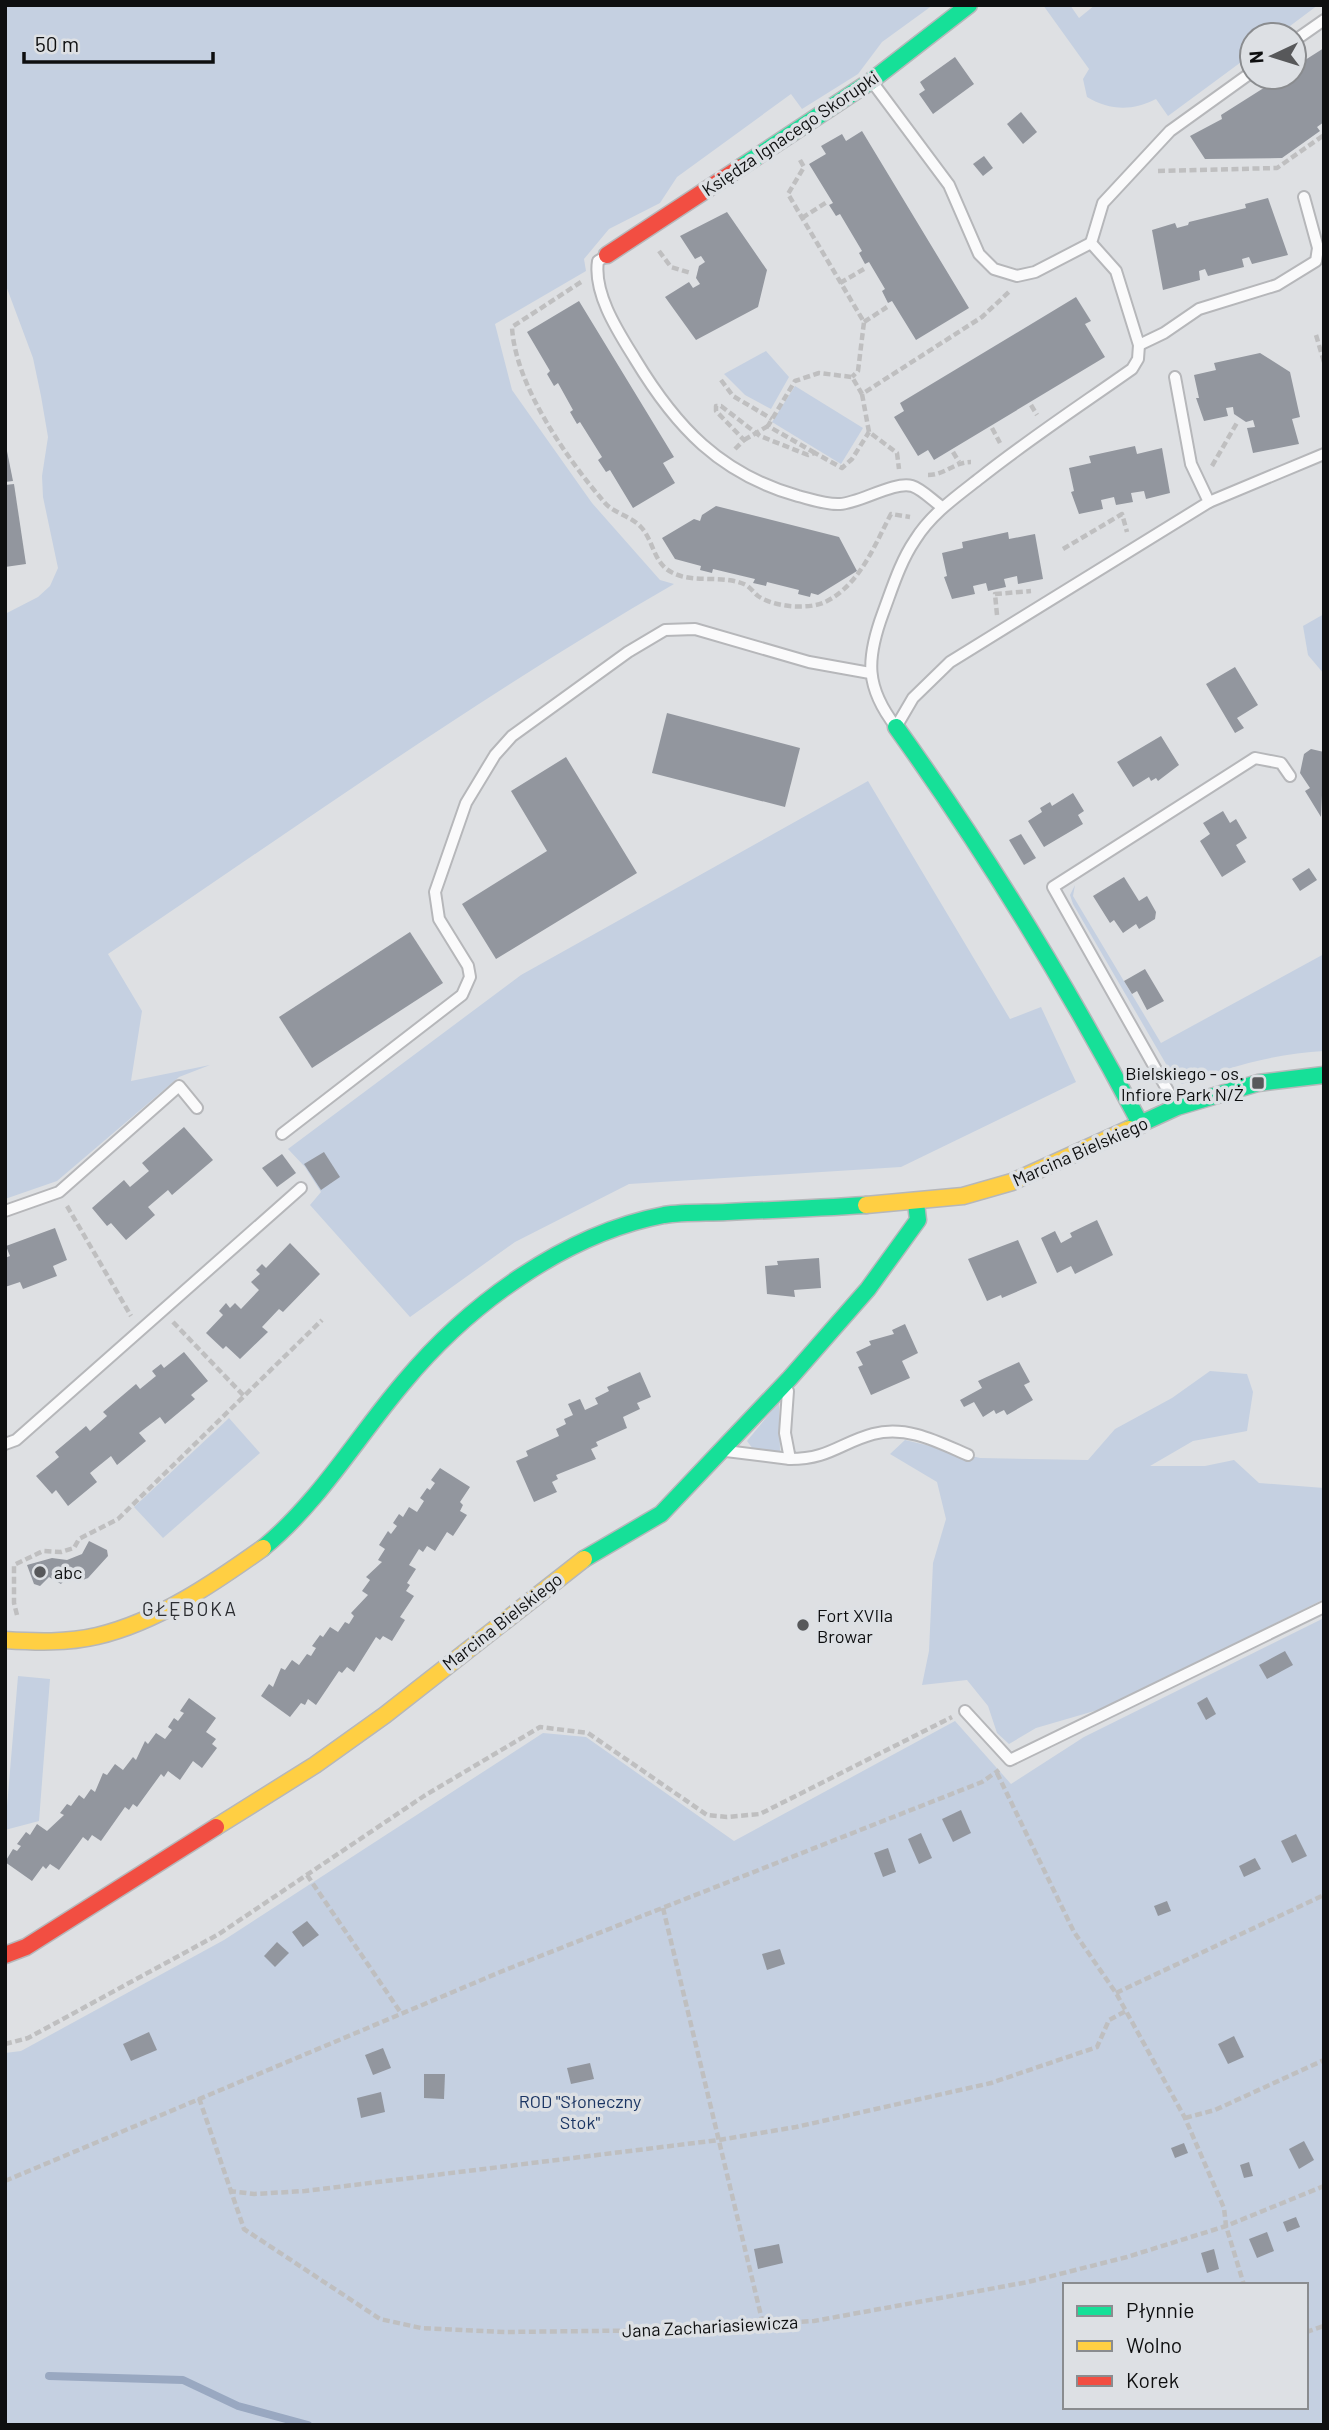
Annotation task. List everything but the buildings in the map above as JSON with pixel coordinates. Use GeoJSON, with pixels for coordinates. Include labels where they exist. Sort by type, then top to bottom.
{"type":"FeatureCollection","features":[{"type":"Feature","properties":{"kind":"street","name":"Księdza Ignacego Skorupki"},"geometry":{"type":"LineString","coordinates":[[607,255],[871,81],[968,5]]}},
{"type":"Feature","properties":{"kind":"street"},"geometry":{"type":"LineString","coordinates":[[896,727],[947,798],[1077,1004],[1141,1125]]}},
{"type":"Feature","properties":{"kind":"street","name":"Marcina Bielskiego"},"geometry":{"type":"LineString","coordinates":[[5,1640],[62,1641],[109,1632],[192,1595],[265,1544],[301,1513],[422,1361],[456,1329],[524,1276],[599,1236],[634,1221],[664,1214],[916,1203],[964,1196],[1012,1182],[1177,1107],[1258,1083],[1324,1075]]}},
{"type":"Feature","properties":{"kind":"street","name":"Marcina Bielskiego"},"geometry":{"type":"LineString","coordinates":[[5,1955],[26,1947],[315,1765],[385,1715],[576,1564],[662,1514],[790,1378],[867,1289],[918,1220],[916,1203]]}},
{"type":"Feature","properties":{"kind":"lane"},"geometry":{"type":"LineString","coordinates":[[1308,31],[1324,20]]}},
{"type":"Feature","properties":{"kind":"lane"},"geometry":{"type":"LineString","coordinates":[[871,81],[949,185],[979,254],[993,270],[1017,276],[1035,272],[1091,243],[1103,203],[1170,131],[1238,82]]}},
{"type":"Feature","properties":{"kind":"lane"},"geometry":{"type":"LineString","coordinates":[[1139,345],[1164,333],[1199,309],[1278,285],[1316,261],[1318,248],[1304,197]]}},
{"type":"Feature","properties":{"kind":"lane"},"geometry":{"type":"LineString","coordinates":[[1091,243],[1116,271],[1139,345],[1138,359],[1132,369],[1019,448],[942,508],[915,540],[897,576],[871,648],[870,673],[878,705],[896,727],[913,698],[950,662],[1209,502],[1324,454]]}},
{"type":"Feature","properties":{"kind":"lane"},"geometry":{"type":"LineString","coordinates":[[607,255],[598,261],[597,272],[621,335],[651,386],[688,431],[723,462],[772,488],[839,505],[900,486],[912,486],[942,508]]}},
{"type":"Feature","properties":{"kind":"lane"},"geometry":{"type":"LineString","coordinates":[[1175,377],[1191,464],[1209,502]]}},
{"type":"Feature","properties":{"kind":"lane"},"geometry":{"type":"LineString","coordinates":[[282,1134],[462,995],[468,986],[468,966],[439,919],[435,892],[466,803],[495,755],[512,736],[628,652],[665,630],[695,629],[809,662],[870,673]]}},
{"type":"Feature","properties":{"kind":"lane"},"geometry":{"type":"LineString","coordinates":[[1177,1107],[1053,887],[1255,758],[1281,763],[1290,775]]}},
{"type":"Feature","properties":{"kind":"lane"},"geometry":{"type":"LineString","coordinates":[[5,1211],[59,1192],[179,1086],[197,1108]]}},
{"type":"Feature","properties":{"kind":"lane"},"geometry":{"type":"LineString","coordinates":[[5,1444],[16,1440],[301,1188]]}},
{"type":"Feature","properties":{"kind":"lane"},"geometry":{"type":"LineString","coordinates":[[790,1378],[785,1433],[790,1459]]}},
{"type":"Feature","properties":{"kind":"lane"},"geometry":{"type":"LineString","coordinates":[[722,1451],[790,1459],[819,1457],[873,1434],[891,1432],[917,1433],[968,1455]]}},
{"type":"Feature","properties":{"kind":"lane"},"geometry":{"type":"LineString","coordinates":[[965,1711],[1010,1760],[1324,1607]]}},
{"type":"Feature","properties":{"kind":"path"},"geometry":{"type":"LineString","coordinates":[[723,462],[744,439],[768,426],[795,381],[820,373],[852,377],[858,372],[863,322],[788,194],[804,167],[787,135]]}},
{"type":"Feature","properties":{"kind":"path"},"geometry":{"type":"LineString","coordinates":[[1146,172],[1277,168],[1324,135]]}},
{"type":"Feature","properties":{"kind":"path"},"geometry":{"type":"LineString","coordinates":[[802,218],[827,202]]}},
{"type":"Feature","properties":{"kind":"path"},"geometry":{"type":"LineString","coordinates":[[646,229],[671,267],[691,273]]}},
{"type":"Feature","properties":{"kind":"path"},"geometry":{"type":"LineString","coordinates":[[840,283],[864,269]]}},
{"type":"Feature","properties":{"kind":"path"},"geometry":{"type":"LineString","coordinates":[[597,272],[512,327],[513,349],[523,379],[544,418],[607,505],[640,526],[658,561],[672,573],[747,585],[759,598],[796,606],[811,606],[826,601],[855,580],[891,514],[910,517],[926,527]]}},
{"type":"Feature","properties":{"kind":"path"},"geometry":{"type":"LineString","coordinates":[[862,394],[982,317],[1011,290],[1017,276]]}},
{"type":"Feature","properties":{"kind":"path"},"geometry":{"type":"LineString","coordinates":[[863,322],[887,307]]}},
{"type":"Feature","properties":{"kind":"path"},"geometry":{"type":"LineString","coordinates":[[1316,335],[1324,362]]}},
{"type":"Feature","properties":{"kind":"path"},"geometry":{"type":"LineString","coordinates":[[768,426],[842,468],[852,459],[869,432],[862,394],[852,377]]}},
{"type":"Feature","properties":{"kind":"path"},"geometry":{"type":"LineString","coordinates":[[721,380],[733,396],[772,419]]}},
{"type":"Feature","properties":{"kind":"path"},"geometry":{"type":"LineString","coordinates":[[1031,405],[1037,415]]}},
{"type":"Feature","properties":{"kind":"path"},"geometry":{"type":"LineString","coordinates":[[744,439],[716,411],[716,406],[721,406],[755,433],[808,455],[815,453]]}},
{"type":"Feature","properties":{"kind":"path"},"geometry":{"type":"LineString","coordinates":[[1027,422],[1045,408]]}},
{"type":"Feature","properties":{"kind":"path"},"geometry":{"type":"LineString","coordinates":[[1224,496],[1211,468],[1238,421]]}},
{"type":"Feature","properties":{"kind":"path"},"geometry":{"type":"LineString","coordinates":[[992,428],[1000,443]]}},
{"type":"Feature","properties":{"kind":"path"},"geometry":{"type":"LineString","coordinates":[[869,432],[897,453],[899,471]]}},
{"type":"Feature","properties":{"kind":"path"},"geometry":{"type":"LineString","coordinates":[[992,449],[1009,436]]}},
{"type":"Feature","properties":{"kind":"path"},"geometry":{"type":"LineString","coordinates":[[953,452],[959,462]]}},
{"type":"Feature","properties":{"kind":"path"},"geometry":{"type":"LineString","coordinates":[[924,474],[943,473],[959,462],[975,462]]}},
{"type":"Feature","properties":{"kind":"path"},"geometry":{"type":"LineString","coordinates":[[887,475],[899,471],[908,472]]}},
{"type":"Feature","properties":{"kind":"path"},"geometry":{"type":"LineString","coordinates":[[1063,549],[1122,514],[1127,534]]}},
{"type":"Feature","properties":{"kind":"path"},"geometry":{"type":"LineString","coordinates":[[59,1192],[140,1332]]}},
{"type":"Feature","properties":{"kind":"path"},"geometry":{"type":"LineString","coordinates":[[163,1312],[245,1397]]}},
{"type":"Feature","properties":{"kind":"path"},"geometry":{"type":"LineString","coordinates":[[5,2044],[28,2038],[219,1934],[424,1796],[540,1727],[588,1733],[707,1815],[727,1817],[760,1814],[965,1711]]}},
{"type":"Feature","properties":{"kind":"path"},"geometry":{"type":"LineString","coordinates":[[5,2181],[401,2014],[982,1783],[1010,1760]]}},
{"type":"Feature","properties":{"kind":"path"},"geometry":{"type":"LineString","coordinates":[[997,1773],[1074,1932],[1116,1993],[1185,2118],[1224,2208],[1226,2226],[1243,2283]]}},
{"type":"Feature","properties":{"kind":"path"},"geometry":{"type":"LineString","coordinates":[[307,1875],[401,2014]]}},
{"type":"Feature","properties":{"kind":"path"},"geometry":{"type":"LineString","coordinates":[[1116,1993],[1324,1895]]}},
{"type":"Feature","properties":{"kind":"path"},"geometry":{"type":"LineString","coordinates":[[663,1908],[763,2324]]}},
{"type":"Feature","properties":{"kind":"path"},"geometry":{"type":"LineString","coordinates":[[229,2191],[254,2194],[305,2191],[719,2140],[991,2083],[1097,2047],[1109,2020],[1126,2011]]}},
{"type":"Feature","properties":{"kind":"path"},"geometry":{"type":"LineString","coordinates":[[1185,2118],[1214,2110],[1324,2060]]}},
{"type":"Feature","properties":{"kind":"path","name":"Jana Zachariasiewicza"},"geometry":{"type":"LineString","coordinates":[[199,2098],[244,2229],[380,2319],[421,2328],[505,2332],[676,2330],[814,2321],[1028,2281],[1127,2257],[1226,2226],[1324,2186]]}},
{"type":"Feature","properties":{"kind":"green space"},"geometry":{"type":"Polygon","coordinates":[[[5,5],[933,5],[882,42],[858,74],[802,109],[791,94],[677,177],[660,203],[609,229],[584,259],[586,271],[495,324],[512,390],[592,503],[660,580],[674,584],[458,718],[108,954],[142,1011],[131,1081],[210,1065],[179,1077],[57,1181],[5,1199],[5,614],[38,597],[50,586],[58,568],[43,497],[42,476],[48,437],[41,396],[33,358],[5,283],[5,5]]]}},
{"type":"Feature","properties":{"kind":"green space"},"geometry":{"type":"Polygon","coordinates":[[[1043,5],[1070,5],[1079,18],[1095,5],[1318,5],[1297,21],[1238,21],[1238,64],[1168,116],[1156,99],[1139,106],[1122,108],[1104,105],[1087,97],[1083,79],[1089,69],[1043,5]]]}},
{"type":"Feature","properties":{"kind":"green space"},"geometry":{"type":"Polygon","coordinates":[[[766,351],[789,377],[771,409],[745,395],[724,374],[766,351]]]}},
{"type":"Feature","properties":{"kind":"green space"},"geometry":{"type":"Polygon","coordinates":[[[795,386],[863,428],[841,464],[772,422],[795,386]]]}},
{"type":"Feature","properties":{"kind":"green space"},"geometry":{"type":"Polygon","coordinates":[[[1324,614],[1324,674],[1308,655],[1303,626],[1324,614]]]}},
{"type":"Feature","properties":{"kind":"green space"},"geometry":{"type":"Polygon","coordinates":[[[868,781],[1010,1019],[1041,1007],[1076,1082],[901,1167],[629,1184],[515,1242],[410,1317],[310,1205],[321,1192],[305,1167],[288,1149],[521,975],[868,781]]]}},
{"type":"Feature","properties":{"kind":"green space"},"geometry":{"type":"Polygon","coordinates":[[[1075,885],[1073,896],[1161,1043],[1324,954],[1324,1051],[1252,1062],[1182,1084],[1173,1076],[1073,904],[1070,895],[1075,885]]]}},
{"type":"Feature","properties":{"kind":"green space"},"geometry":{"type":"Polygon","coordinates":[[[1210,1371],[1247,1374],[1253,1392],[1247,1431],[1193,1441],[1150,1466],[1205,1466],[1234,1460],[1259,1483],[1324,1488],[1324,1599],[1108,1707],[1036,1728],[1009,1744],[997,1733],[988,1706],[967,1680],[922,1685],[929,1651],[933,1563],[946,1519],[937,1482],[890,1454],[905,1440],[980,1458],[1088,1460],[1115,1429],[1172,1398],[1210,1371]]]}},
{"type":"Feature","properties":{"kind":"green space"},"geometry":{"type":"Polygon","coordinates":[[[779,1402],[780,1452],[753,1449],[747,1441],[779,1402]]]}},
{"type":"Feature","properties":{"kind":"green space"},"geometry":{"type":"Polygon","coordinates":[[[229,1418],[260,1453],[163,1538],[134,1507],[229,1418]]]}},
{"type":"Feature","properties":{"kind":"green space","name":"ROD \"Słoneczny Stok\""},"geometry":{"type":"Polygon","coordinates":[[[1324,1618],[1324,2425],[5,2425],[5,2053],[21,2051],[224,1940],[543,1733],[586,1737],[734,1841],[955,1721],[1011,1784],[1084,1737],[1324,1618]]]}},
{"type":"Feature","properties":{"kind":"green space"},"geometry":{"type":"Polygon","coordinates":[[[18,1676],[50,1679],[39,1821],[5,1830],[18,1676]]]}},
{"type":"Feature","properties":{"kind":"waterway"},"geometry":{"type":"LineString","coordinates":[[49,2376],[183,2380],[238,2406],[308,2425]]}},
{"type":"Feature","properties":{"kind":"traffic: fast"},"geometry":{"type":"LineString","coordinates":[[741,167],[871,81],[969,5]]}},
{"type":"Feature","properties":{"kind":"traffic: fast"},"geometry":{"type":"LineString","coordinates":[[896,727],[1025,922],[1085,1022],[1141,1125]]}},
{"type":"Feature","properties":{"kind":"traffic: fast"},"geometry":{"type":"LineString","coordinates":[[1129,1129],[1177,1107],[1258,1083],[1324,1075]]}},
{"type":"Feature","properties":{"kind":"traffic: fast"},"geometry":{"type":"LineString","coordinates":[[584,1559],[661,1514],[790,1378],[868,1289],[918,1220],[916,1203]]}},
{"type":"Feature","properties":{"kind":"traffic: fast"},"geometry":{"type":"LineString","coordinates":[[263,1548],[320,1489],[429,1353],[488,1300],[555,1256],[590,1238],[627,1224],[664,1215],[866,1205]]}},
{"type":"Feature","properties":{"kind":"traffic: slow"},"geometry":{"type":"LineString","coordinates":[[866,1205],[963,1196],[1012,1182],[1129,1129]]}},
{"type":"Feature","properties":{"kind":"traffic: slow"},"geometry":{"type":"LineString","coordinates":[[5,1640],[74,1640],[119,1630],[184,1600],[263,1548]]}},
{"type":"Feature","properties":{"kind":"traffic: slow"},"geometry":{"type":"LineString","coordinates":[[216,1827],[315,1765],[385,1715],[584,1559]]}},
{"type":"Feature","properties":{"kind":"traffic: jam"},"geometry":{"type":"LineString","coordinates":[[607,255],[741,167]]}},
{"type":"Feature","properties":{"kind":"traffic: jam"},"geometry":{"type":"LineString","coordinates":[[5,1955],[26,1947],[216,1827]]}},
{"type":"Feature","properties":{"kind":"place","name":"Bielskiego - os. Infiore Park N/Ż"},"geometry":{"type":"Point","coordinates":[1258,1083]}},
{"type":"Feature","properties":{"kind":"place","name":"abc"},"geometry":{"type":"Point","coordinates":[40,1572]}},
{"type":"Feature","properties":{"kind":"place","name":"Fort XVIIa Browar"},"geometry":{"type":"Point","coordinates":[803,1625]}},
{"type":"Feature","properties":{"kind":"district","name":"GŁĘBOKA"},"geometry":{"type":"Point","coordinates":[190,1608]}}]}
